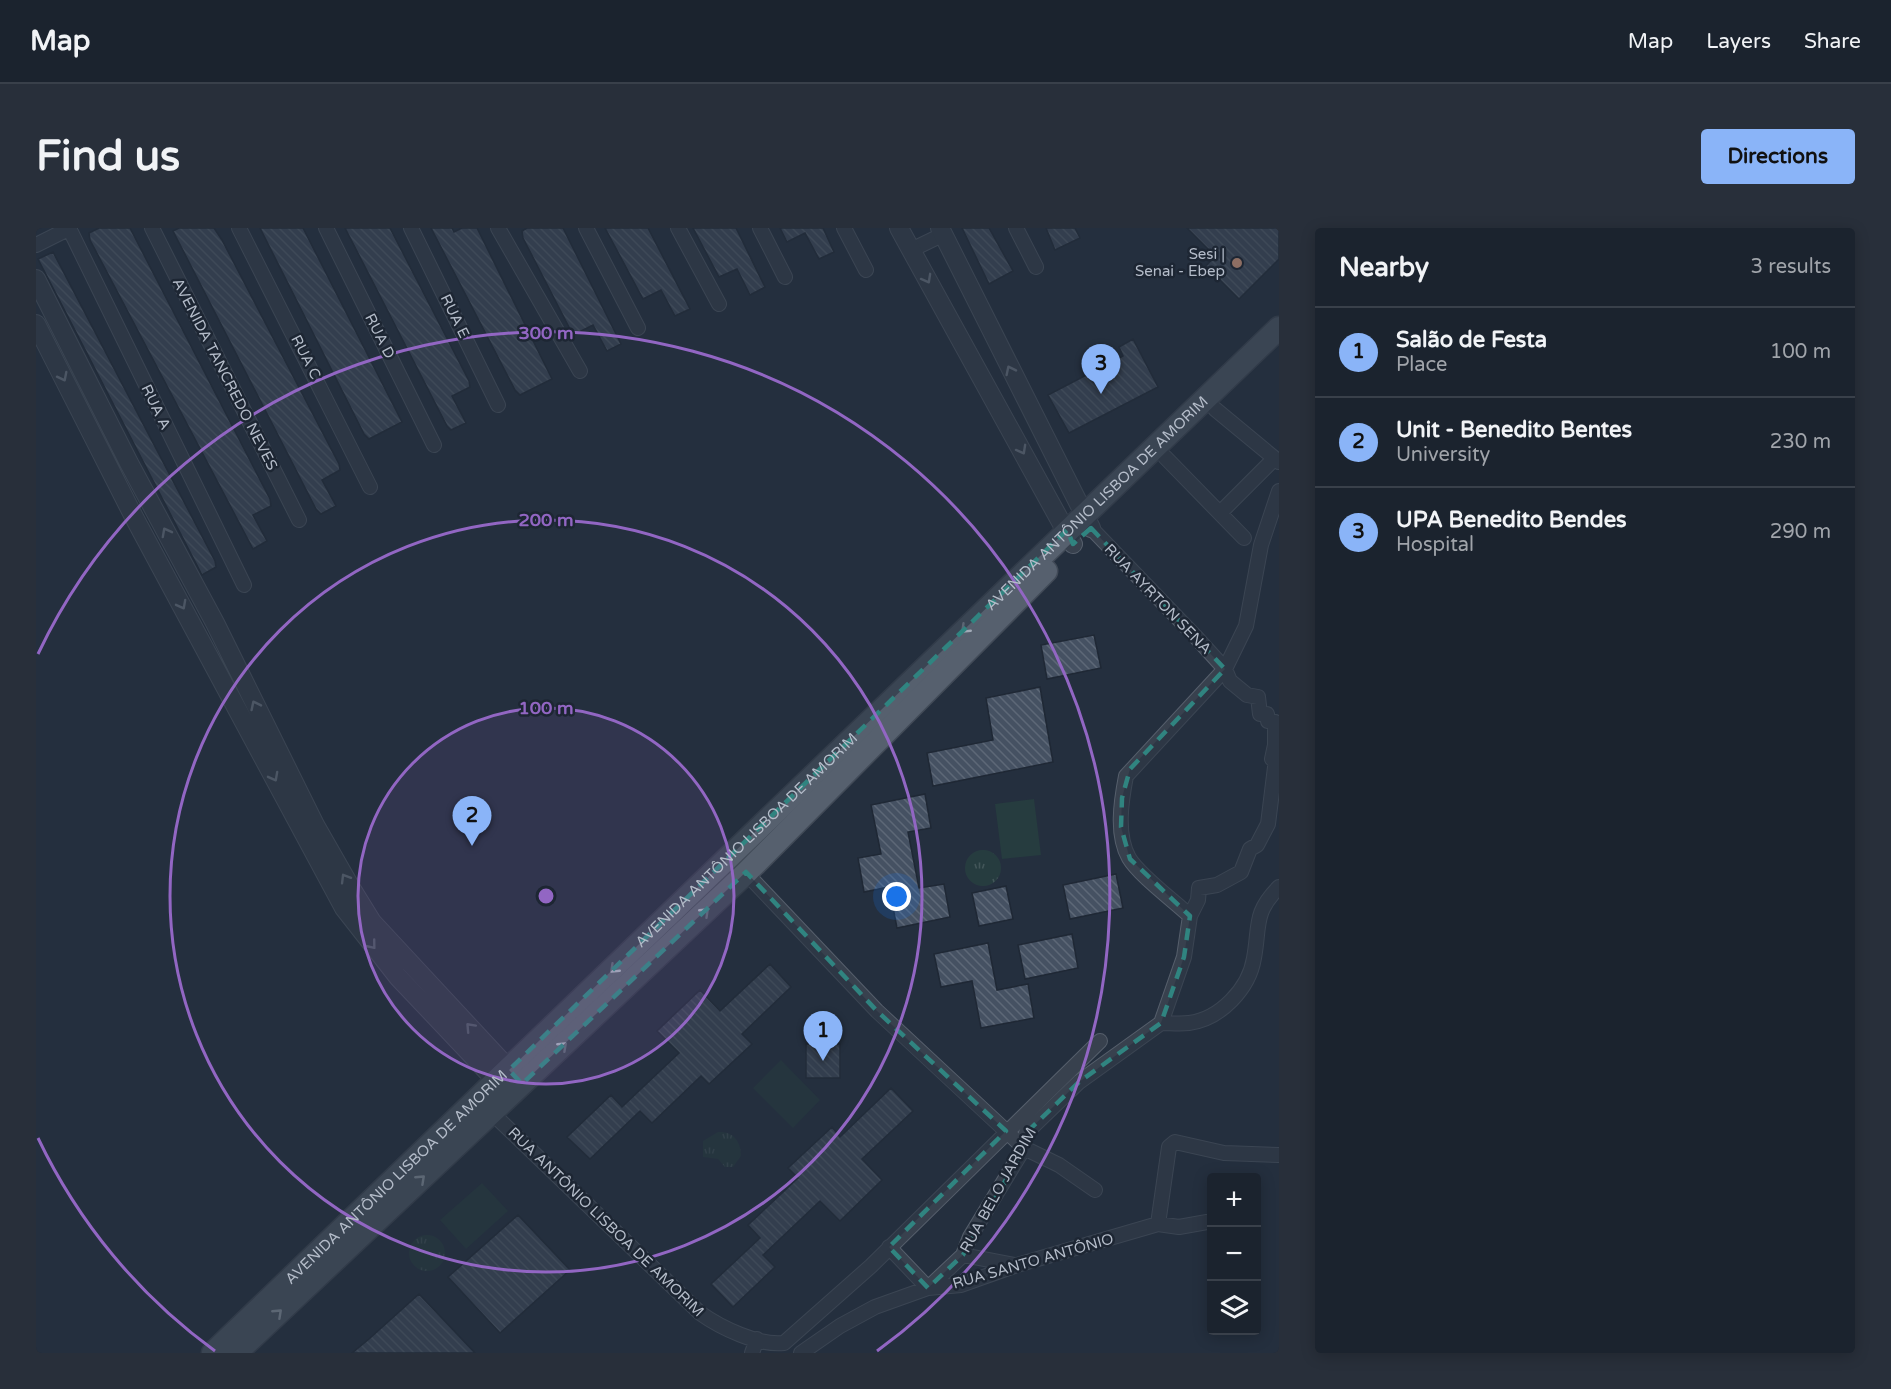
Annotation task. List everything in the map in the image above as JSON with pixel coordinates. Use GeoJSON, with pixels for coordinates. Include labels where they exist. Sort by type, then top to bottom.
{"type":"FeatureCollection","features":[{"type":"Feature","properties":{"kind":"main road","name":"AVENIDA ANTÔNIO LISBOA DE AMORIM"},"geometry":{"type":"LineString","coordinates":[[220,1353],[492,1113],[510,1083],[746,873],[1078,530],[1279,328]]}},
{"type":"Feature","properties":{"kind":"main road","name":"AVENIDA ANTÔNIO LISBOA DE AMORIM"},"geometry":{"type":"LineString","coordinates":[[220,1353],[510,1083],[1078,530],[1165,457],[1279,345]]}},
{"type":"Feature","properties":{"kind":"street"},"geometry":{"type":"LineString","coordinates":[[36,244],[69,228]]}},
{"type":"Feature","properties":{"kind":"street","name":"RUA A"},"geometry":{"type":"LineString","coordinates":[[69,228],[244,585]]}},
{"type":"Feature","properties":{"kind":"street","name":"AVENIDA TANCREDO NEVES"},"geometry":{"type":"LineString","coordinates":[[152,228],[299,520]]}},
{"type":"Feature","properties":{"kind":"street","name":"RUA C"},"geometry":{"type":"LineString","coordinates":[[239,228],[370,487]]}},
{"type":"Feature","properties":{"kind":"street","name":"RUA D"},"geometry":{"type":"LineString","coordinates":[[326,228],[434,445]]}},
{"type":"Feature","properties":{"kind":"street","name":"RUA E"},"geometry":{"type":"LineString","coordinates":[[411,228],[498,405]]}},
{"type":"Feature","properties":{"kind":"street"},"geometry":{"type":"LineString","coordinates":[[498,228],[580,370]]}},
{"type":"Feature","properties":{"kind":"street"},"geometry":{"type":"LineString","coordinates":[[586,228],[638,328]]}},
{"type":"Feature","properties":{"kind":"street"},"geometry":{"type":"LineString","coordinates":[[678,228],[719,304]]}},
{"type":"Feature","properties":{"kind":"street"},"geometry":{"type":"LineString","coordinates":[[760,228],[785,277]]}},
{"type":"Feature","properties":{"kind":"street"},"geometry":{"type":"LineString","coordinates":[[844,228],[866,270]]}},
{"type":"Feature","properties":{"kind":"street"},"geometry":{"type":"LineString","coordinates":[[899,228],[1078,530]]}},
{"type":"Feature","properties":{"kind":"street"},"geometry":{"type":"LineString","coordinates":[[1016,228],[1036,267]]}},
{"type":"Feature","properties":{"kind":"street"},"geometry":{"type":"LineString","coordinates":[[911,250],[942,231],[1078,530]]}},
{"type":"Feature","properties":{"kind":"street"},"geometry":{"type":"LineString","coordinates":[[36,279],[129,463],[215,623],[355,924],[399,977],[510,1083]]}},
{"type":"Feature","properties":{"kind":"street"},"geometry":{"type":"LineString","coordinates":[[36,324],[135,519],[309,828]]}},
{"type":"Feature","properties":{"kind":"street"},"geometry":{"type":"LineString","coordinates":[[1215,409],[1276,460],[1220,513]]}},
{"type":"Feature","properties":{"kind":"street"},"geometry":{"type":"LineString","coordinates":[[1165,457],[1244,538]]}},
{"type":"Feature","properties":{"kind":"street"},"geometry":{"type":"LineString","coordinates":[[1279,491],[1261,545],[1246,626],[1225,669],[1130,769],[1122,798],[1121,827],[1130,859],[1190,916],[1184,957],[1161,1023],[1189,1023],[1209,1018],[1236,996],[1249,977],[1254,958],[1259,912],[1279,887]]}},
{"type":"Feature","properties":{"kind":"street","name":"RUA AYRTON SENA"},"geometry":{"type":"LineString","coordinates":[[1078,530],[1225,669],[1230,681],[1247,694],[1258,697],[1260,714],[1267,714],[1268,721],[1275,722],[1275,745],[1272,759],[1276,759],[1268,824],[1257,844],[1250,849],[1241,872],[1217,885],[1199,888],[1198,900],[1190,916]]}},
{"type":"Feature","properties":{"kind":"street"},"geometry":{"type":"LineString","coordinates":[[746,873],[877,1011],[1024,1148],[1059,1165],[1095,1190]]}},
{"type":"Feature","properties":{"kind":"street","name":"RUA BELO JARDIM"},"geometry":{"type":"LineString","coordinates":[[928,1288],[963,1255],[970,1237],[1024,1148],[1026,1133],[1079,1082],[1161,1023]]}},
{"type":"Feature","properties":{"kind":"street","name":"RUA BELO JARDIM"},"geometry":{"type":"LineString","coordinates":[[757,1339],[776,1344],[792,1339],[1100,1041]]}},
{"type":"Feature","properties":{"kind":"street","name":"RUA ANTÔNIO LISBOA DE AMORIM"},"geometry":{"type":"LineString","coordinates":[[492,1113],[700,1313],[728,1330],[757,1339]]}},
{"type":"Feature","properties":{"kind":"street"},"geometry":{"type":"LineString","coordinates":[[1158,1224],[1169,1147],[1175,1142],[1224,1153],[1279,1155]]}},
{"type":"Feature","properties":{"kind":"street","name":"RUA SANTO ANTÔNIO"},"geometry":{"type":"LineString","coordinates":[[801,1353],[861,1314],[928,1288],[961,1285],[1017,1265],[1158,1224],[1179,1227],[1207,1222]]}},
{"type":"Feature","properties":{"kind":"street"},"geometry":{"type":"LineString","coordinates":[[889,1247],[928,1288]]}},
{"type":"Feature","properties":{"kind":"street"},"geometry":{"type":"LineString","coordinates":[[963,1255],[1017,1265]]}},
{"type":"Feature","properties":{"kind":"street"},"geometry":{"type":"LineString","coordinates":[[752,1353],[757,1339]]}},
{"type":"Feature","properties":{"kind":"highlighted area"},"geometry":{"type":"Polygon","coordinates":[[[1091,528],[1225,669],[1130,769],[1122,798],[1121,827],[1130,859],[1190,916],[1184,957],[1161,1023],[1079,1082],[1026,1133],[1024,1148],[963,1255],[928,1288],[889,1247],[1006,1131],[877,1011],[746,872],[522,1084],[509,1070],[1067,530],[1073,544],[1091,528]]]}},
{"type":"Feature","properties":{"kind":"green space"},"geometry":{"type":"Polygon","coordinates":[[[1034,799],[1041,855],[1002,859],[995,804],[1034,799]]]}},
{"type":"Feature","properties":{"kind":"green space"},"geometry":{"type":"Polygon","coordinates":[[[983,850],[996,855],[1001,868],[996,881],[983,886],[970,881],[965,868],[970,855],[983,850]]]}},
{"type":"Feature","properties":{"kind":"green space"},"geometry":{"type":"Polygon","coordinates":[[[781,1060],[820,1100],[793,1128],[753,1088],[781,1060]]]}},
{"type":"Feature","properties":{"kind":"green space"},"geometry":{"type":"Polygon","coordinates":[[[718,1132],[732,1135],[740,1146],[741,1156],[733,1167],[725,1167],[718,1159],[703,1157],[703,1141],[718,1132]]]}},
{"type":"Feature","properties":{"kind":"green space"},"geometry":{"type":"Polygon","coordinates":[[[482,1183],[508,1211],[466,1249],[440,1220],[482,1183]]]}},
{"type":"Feature","properties":{"kind":"green space"},"geometry":{"type":"Polygon","coordinates":[[[427,1235],[440,1240],[445,1253],[440,1266],[427,1271],[414,1266],[409,1253],[414,1240],[427,1235]]]}},
{"type":"Feature","properties":{"kind":"building"},"geometry":{"type":"Polygon","coordinates":[[[99,228],[130,228],[270,499],[271,506],[253,515],[267,541],[253,549],[90,240],[89,233],[99,228]]]}},
{"type":"Feature","properties":{"kind":"building"},"geometry":{"type":"Polygon","coordinates":[[[179,228],[214,228],[339,464],[340,470],[322,480],[336,506],[321,514],[316,509],[173,231],[179,228]]]}},
{"type":"Feature","properties":{"kind":"building"},"geometry":{"type":"Polygon","coordinates":[[[260,228],[303,228],[402,422],[369,439],[364,434],[260,228]]]}},
{"type":"Feature","properties":{"kind":"building"},"geometry":{"type":"Polygon","coordinates":[[[345,228],[390,228],[469,381],[470,387],[452,396],[466,423],[451,430],[447,426],[345,228]]]}},
{"type":"Feature","properties":{"kind":"building"},"geometry":{"type":"Polygon","coordinates":[[[431,228],[452,228],[454,232],[462,228],[477,228],[552,379],[520,395],[515,390],[431,228]]]}},
{"type":"Feature","properties":{"kind":"building"},"geometry":{"type":"Polygon","coordinates":[[[527,228],[563,228],[621,344],[607,351],[593,325],[575,334],[570,329],[523,238],[522,231],[527,228]]]}},
{"type":"Feature","properties":{"kind":"building"},"geometry":{"type":"Polygon","coordinates":[[[605,228],[648,228],[690,309],[675,316],[661,290],[643,299],[605,228]]]}},
{"type":"Feature","properties":{"kind":"building"},"geometry":{"type":"Polygon","coordinates":[[[693,228],[736,228],[765,287],[750,295],[737,269],[719,277],[693,228]]]}},
{"type":"Feature","properties":{"kind":"building"},"geometry":{"type":"Polygon","coordinates":[[[780,228],[823,228],[834,252],[819,259],[805,233],[787,242],[780,228]]]}},
{"type":"Feature","properties":{"kind":"building"},"geometry":{"type":"Polygon","coordinates":[[[962,228],[989,228],[1013,271],[989,284],[962,228]]]}},
{"type":"Feature","properties":{"kind":"building"},"geometry":{"type":"Polygon","coordinates":[[[1046,228],[1075,228],[1080,238],[1055,250],[1046,228]]]}},
{"type":"Feature","properties":{"kind":"building"},"geometry":{"type":"Polygon","coordinates":[[[1187,228],[1279,228],[1279,259],[1239,299],[1206,266],[1215,256],[1187,228]]]}},
{"type":"Feature","properties":{"kind":"building"},"geometry":{"type":"Polygon","coordinates":[[[53,252],[215,561],[216,567],[202,575],[38,259],[53,252]]]}},
{"type":"Feature","properties":{"kind":"building"},"geometry":{"type":"Polygon","coordinates":[[[1133,339],[1158,387],[1069,433],[1048,395],[1123,356],[1119,347],[1133,339]]]}},
{"type":"Feature","properties":{"kind":"building"},"geometry":{"type":"Polygon","coordinates":[[[1094,635],[1101,668],[1047,679],[1041,645],[1094,635]]]}},
{"type":"Feature","properties":{"kind":"building"},"geometry":{"type":"Polygon","coordinates":[[[1040,687],[1053,762],[933,786],[927,753],[993,740],[986,698],[1040,687]]]}},
{"type":"Feature","properties":{"kind":"building"},"geometry":{"type":"Polygon","coordinates":[[[925,794],[931,828],[908,832],[919,888],[944,884],[950,917],[897,928],[889,887],[864,892],[858,858],[881,854],[871,805],[925,794]]]}},
{"type":"Feature","properties":{"kind":"building"},"geometry":{"type":"Polygon","coordinates":[[[1116,874],[1123,908],[1070,919],[1063,885],[1116,874]]]}},
{"type":"Feature","properties":{"kind":"building"},"geometry":{"type":"Polygon","coordinates":[[[1006,886],[1013,919],[979,926],[972,893],[1006,886]]]}},
{"type":"Feature","properties":{"kind":"building"},"geometry":{"type":"Polygon","coordinates":[[[1072,934],[1078,968],[1025,979],[1018,945],[1072,934]]]}},
{"type":"Feature","properties":{"kind":"building"},"geometry":{"type":"Polygon","coordinates":[[[988,943],[997,990],[1028,984],[1034,1018],[981,1028],[972,981],[941,987],[934,954],[988,943]]]}},
{"type":"Feature","properties":{"kind":"building"},"geometry":{"type":"Polygon","coordinates":[[[770,964],[791,987],[742,1034],[752,1044],[709,1084],[701,1076],[652,1123],[640,1111],[590,1159],[567,1137],[611,1095],[622,1107],[679,1053],[657,1031],[700,990],[720,1011],[770,964]]]}},
{"type":"Feature","properties":{"kind":"building"},"geometry":{"type":"Polygon","coordinates":[[[806,1044],[840,1044],[840,1078],[806,1078],[806,1044]]]}},
{"type":"Feature","properties":{"kind":"building"},"geometry":{"type":"Polygon","coordinates":[[[891,1088],[913,1111],[862,1159],[882,1180],[840,1221],[820,1201],[763,1255],[775,1267],[733,1307],[711,1284],[760,1238],[748,1225],[798,1178],[788,1168],[832,1127],[840,1137],[891,1088]]]}},
{"type":"Feature","properties":{"kind":"building"},"geometry":{"type":"Polygon","coordinates":[[[518,1215],[570,1270],[500,1333],[448,1277],[518,1215]]]}},
{"type":"Feature","properties":{"kind":"building"},"geometry":{"type":"Polygon","coordinates":[[[419,1294],[475,1353],[352,1353],[369,1339],[419,1294]]]}},
{"type":"Feature","properties":{"kind":"place","name":"Sesi | Senai - Ebep"},"geometry":{"type":"Point","coordinates":[1237,263]}},
{"type":"Feature","properties":{"kind":"place","name":"UPA Benedito Bendes"},"geometry":{"type":"Point","coordinates":[1101,394]}},
{"type":"Feature","properties":{"kind":"place","name":"Unit - Benedito Bentes"},"geometry":{"type":"Point","coordinates":[472,846]}},
{"type":"Feature","properties":{"kind":"place","name":"Salão de Festa"},"geometry":{"type":"Point","coordinates":[823,1061]}}]}
